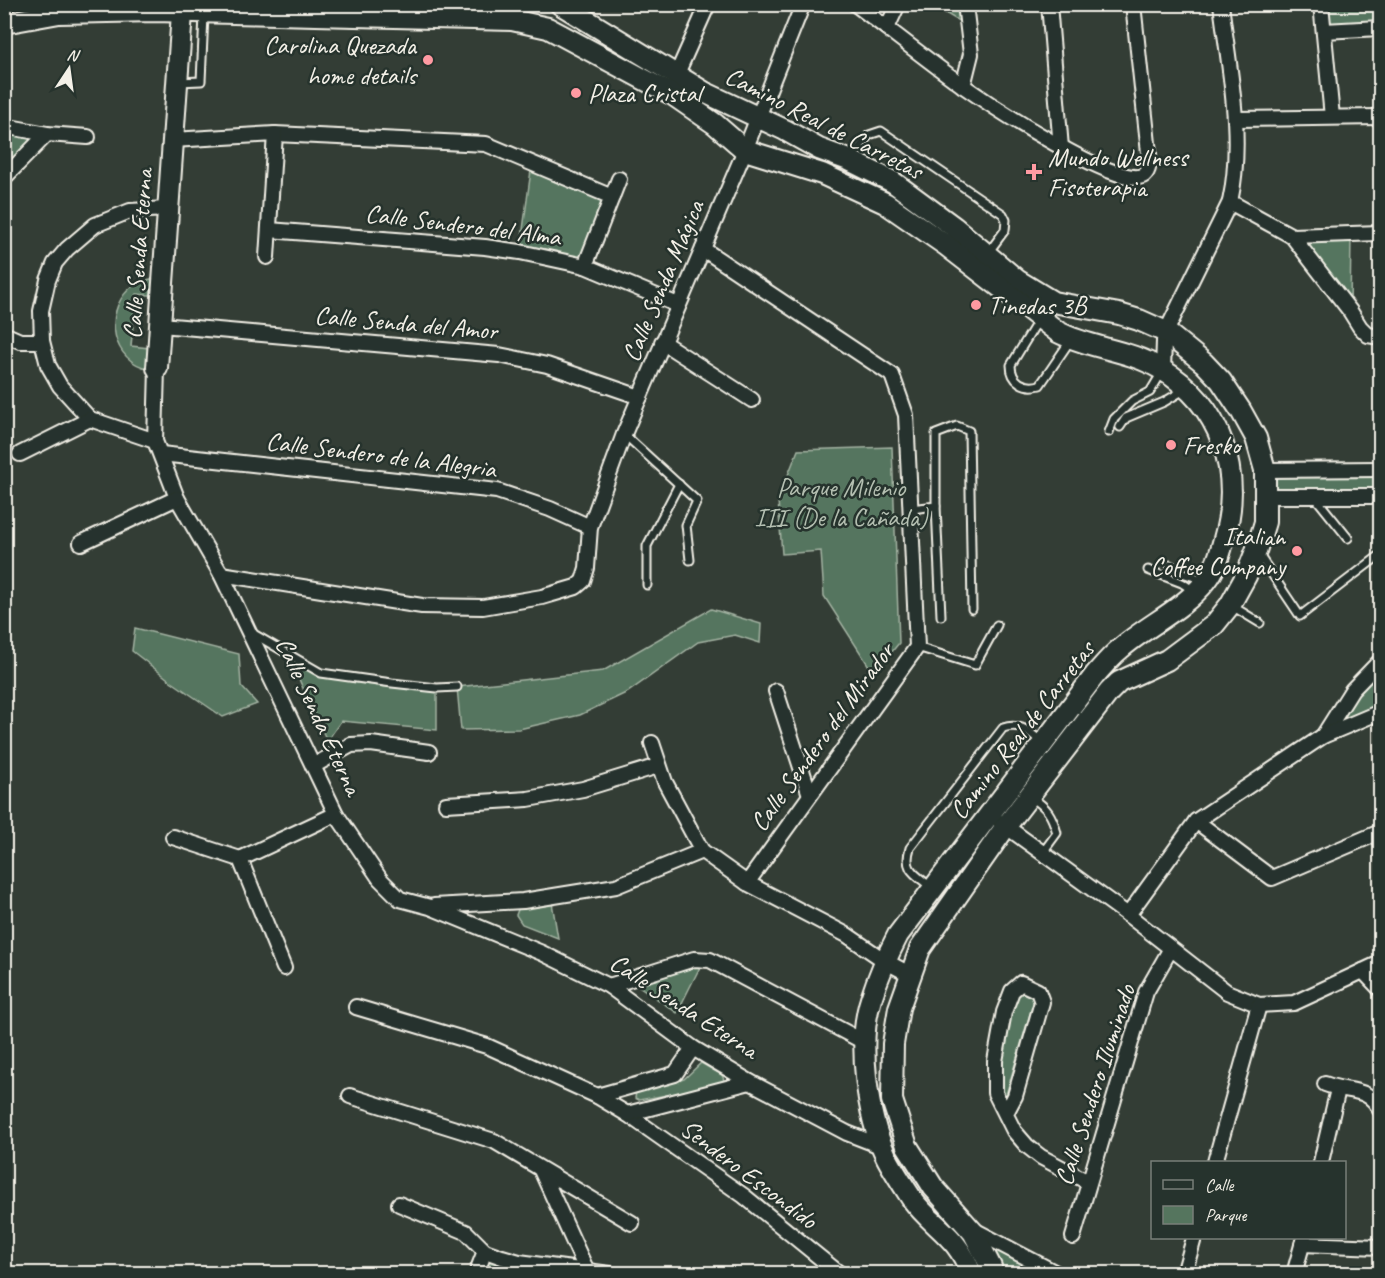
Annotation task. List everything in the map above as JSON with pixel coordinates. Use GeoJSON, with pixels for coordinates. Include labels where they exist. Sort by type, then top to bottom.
{"type":"FeatureCollection","features":[{"type":"Feature","properties":{"kind":"street"},"geometry":{"type":"LineString","coordinates":[[676,76],[708,4]]}},
{"type":"Feature","properties":{"kind":"street","name":"Calle Senda Mágica"},"geometry":{"type":"LineString","coordinates":[[221,574],[422,606],[483,607],[542,597],[576,587],[583,581],[587,568],[590,527],[624,434],[745,150],[803,4]]}},
{"type":"Feature","properties":{"kind":"street"},"geometry":{"type":"LineString","coordinates":[[855,4],[963,86],[1062,148],[1115,174],[1136,178],[1143,176],[1147,171],[1149,153],[1134,4]]}},
{"type":"Feature","properties":{"kind":"street"},"geometry":{"type":"LineString","coordinates":[[887,28],[898,4]]}},
{"type":"Feature","properties":{"kind":"street"},"geometry":{"type":"LineString","coordinates":[[963,86],[970,54],[965,4]]}},
{"type":"Feature","properties":{"kind":"street"},"geometry":{"type":"LineString","coordinates":[[1049,4],[1062,148]]}},
{"type":"Feature","properties":{"kind":"street"},"geometry":{"type":"LineString","coordinates":[[1163,370],[1166,332],[1230,202],[1234,181],[1236,119],[1221,4]]}},
{"type":"Feature","properties":{"kind":"street"},"geometry":{"type":"LineString","coordinates":[[1321,4],[1332,117]]}},
{"type":"Feature","properties":{"kind":"street","name":"Camino Real de Carretas"},"geometry":{"type":"LineString","coordinates":[[570,7],[704,92],[819,149],[849,160],[893,182],[1017,280],[1053,302],[1119,314],[1166,332],[1221,381],[1256,438],[1265,470],[1265,522],[1247,572],[1226,609],[1214,625],[1191,644],[1167,660],[1119,682],[1108,692],[1006,826],[919,951],[899,1008],[893,1044],[892,1100],[908,1146],[933,1187],[969,1227],[991,1267],[992,1274]]}},
{"type":"Feature","properties":{"kind":"street","name":"Camino Real de Carretas"},"geometry":{"type":"LineString","coordinates":[[4,23],[59,13],[151,8],[182,12],[207,9],[512,20],[548,28],[673,95],[715,124],[745,150],[822,174],[885,203],[947,246],[1058,332],[1072,339],[1139,357],[1163,370],[1184,387],[1213,420],[1231,476],[1230,517],[1218,560],[1197,590],[1121,648],[1095,675],[898,935],[870,1000],[864,1042],[869,1105],[882,1147],[914,1201],[956,1244],[965,1257],[971,1274]]}},
{"type":"Feature","properties":{"kind":"street","name":"Calle Senda Eterna"},"geometry":{"type":"LineString","coordinates":[[182,12],[157,368],[158,448],[177,498],[221,574],[336,814],[380,879],[400,899],[429,907],[542,953],[609,986],[693,1048],[750,1082],[847,1134],[882,1147]]}},
{"type":"Feature","properties":{"kind":"street"},"geometry":{"type":"LineString","coordinates":[[1324,31],[1380,28]]}},
{"type":"Feature","properties":{"kind":"street"},"geometry":{"type":"LineString","coordinates":[[1236,119],[1380,117]]}},
{"type":"Feature","properties":{"kind":"street"},"geometry":{"type":"LineString","coordinates":[[4,126],[47,134],[88,137]]}},
{"type":"Feature","properties":{"kind":"street"},"geometry":{"type":"LineString","coordinates":[[4,178],[47,134]]}},
{"type":"Feature","properties":{"kind":"street"},"geometry":{"type":"LineString","coordinates":[[172,140],[275,134],[486,144],[612,198]]}},
{"type":"Feature","properties":{"kind":"street"},"geometry":{"type":"LineString","coordinates":[[267,256],[275,134]]}},
{"type":"Feature","properties":{"kind":"street"},"geometry":{"type":"LineString","coordinates":[[585,266],[619,179]]}},
{"type":"Feature","properties":{"kind":"street"},"geometry":{"type":"LineString","coordinates":[[1230,202],[1292,236],[1360,327],[1368,335],[1380,338]]}},
{"type":"Feature","properties":{"kind":"street"},"geometry":{"type":"LineString","coordinates":[[20,454],[90,419],[60,386],[48,365],[42,341],[41,311],[55,262],[95,225],[130,211],[167,209]]}},
{"type":"Feature","properties":{"kind":"street","name":"Calle Sendero del Alma"},"geometry":{"type":"LineString","coordinates":[[269,230],[485,247],[520,252],[585,266],[678,305]]}},
{"type":"Feature","properties":{"kind":"street"},"geometry":{"type":"LineString","coordinates":[[1292,236],[1380,232]]}},
{"type":"Feature","properties":{"kind":"street","name":"Calle Sendero del Mirador"},"geometry":{"type":"LineString","coordinates":[[703,249],[892,375],[906,415],[917,647],[747,883]]}},
{"type":"Feature","properties":{"kind":"street","name":"Calle Senda del Amor"},"geometry":{"type":"LineString","coordinates":[[161,325],[499,355],[547,365],[640,397]]}},
{"type":"Feature","properties":{"kind":"street"},"geometry":{"type":"LineString","coordinates":[[4,334],[20,341],[42,341]]}},
{"type":"Feature","properties":{"kind":"street"},"geometry":{"type":"LineString","coordinates":[[662,342],[752,400]]}},
{"type":"Feature","properties":{"kind":"street"},"geometry":{"type":"LineString","coordinates":[[1184,387],[1202,393],[1209,392],[1212,385],[1207,367]]}},
{"type":"Feature","properties":{"kind":"street"},"geometry":{"type":"LineString","coordinates":[[1218,431],[1212,408],[1217,402],[1227,404],[1243,414]]}},
{"type":"Feature","properties":{"kind":"street","name":"Calle Sendero de la Alegria"},"geometry":{"type":"LineString","coordinates":[[90,419],[158,448],[497,491],[550,509],[590,527]]}},
{"type":"Feature","properties":{"kind":"street"},"geometry":{"type":"LineString","coordinates":[[1265,470],[1380,469]]}},
{"type":"Feature","properties":{"kind":"street"},"geometry":{"type":"LineString","coordinates":[[1265,496],[1380,496]]}},
{"type":"Feature","properties":{"kind":"street"},"geometry":{"type":"LineString","coordinates":[[81,543],[177,498]]}},
{"type":"Feature","properties":{"kind":"street"},"geometry":{"type":"LineString","coordinates":[[1218,560],[1220,581],[1227,585],[1233,584],[1247,572]]}},
{"type":"Feature","properties":{"kind":"street"},"geometry":{"type":"LineString","coordinates":[[1197,590],[1213,590],[1220,594],[1226,609]]}},
{"type":"Feature","properties":{"kind":"street"},"geometry":{"type":"LineString","coordinates":[[1323,736],[1352,690],[1380,661]]}},
{"type":"Feature","properties":{"kind":"street"},"geometry":{"type":"LineString","coordinates":[[776,691],[810,795]]}},
{"type":"Feature","properties":{"kind":"street"},"geometry":{"type":"LineString","coordinates":[[1128,915],[1196,821],[1323,736],[1380,712]]}},
{"type":"Feature","properties":{"kind":"street"},"geometry":{"type":"LineString","coordinates":[[652,743],[658,766],[702,851],[747,883],[847,934],[885,961],[911,975]]}},
{"type":"Feature","properties":{"kind":"street"},"geometry":{"type":"LineString","coordinates":[[313,766],[351,745],[371,744],[429,752]]}},
{"type":"Feature","properties":{"kind":"street"},"geometry":{"type":"LineString","coordinates":[[446,804],[528,799],[584,789],[658,766]]}},
{"type":"Feature","properties":{"kind":"street"},"geometry":{"type":"LineString","coordinates":[[174,837],[240,859],[336,814]]}},
{"type":"Feature","properties":{"kind":"street"},"geometry":{"type":"LineString","coordinates":[[989,814],[1128,915],[1227,993],[1259,1005],[1294,1003],[1380,963]]}},
{"type":"Feature","properties":{"kind":"street"},"geometry":{"type":"LineString","coordinates":[[1196,821],[1272,878],[1380,832]]}},
{"type":"Feature","properties":{"kind":"street"},"geometry":{"type":"LineString","coordinates":[[429,907],[523,901],[616,886],[702,851]]}},
{"type":"Feature","properties":{"kind":"street"},"geometry":{"type":"LineString","coordinates":[[240,859],[284,968]]}},
{"type":"Feature","properties":{"kind":"street"},"geometry":{"type":"LineString","coordinates":[[898,935],[898,957],[905,960],[919,951]]}},
{"type":"Feature","properties":{"kind":"street","name":"Calle Sendero Iluminado"},"geometry":{"type":"LineString","coordinates":[[1073,1237],[1146,992],[1170,950]]}},
{"type":"Feature","properties":{"kind":"street"},"geometry":{"type":"LineString","coordinates":[[609,986],[703,958],[721,965],[864,1042]]}},
{"type":"Feature","properties":{"kind":"street"},"geometry":{"type":"LineString","coordinates":[[1363,971],[1380,989]]}},
{"type":"Feature","properties":{"kind":"street"},"geometry":{"type":"LineString","coordinates":[[874,992],[888,981],[894,980],[899,983],[904,996]]}},
{"type":"Feature","properties":{"kind":"street"},"geometry":{"type":"LineString","coordinates":[[1006,1113],[1015,1096],[1042,1002],[1038,991],[1021,983],[1012,991],[1005,1007],[995,1061],[995,1093],[1014,1131],[1034,1152],[1063,1171],[1088,1182]]}},
{"type":"Feature","properties":{"kind":"street"},"geometry":{"type":"LineString","coordinates":[[1215,1161],[1259,1005]]}},
{"type":"Feature","properties":{"kind":"street","name":"Sendero Escondido"},"geometry":{"type":"LineString","coordinates":[[356,1007],[487,1046],[597,1096],[627,1114],[744,1196],[840,1274]]}},
{"type":"Feature","properties":{"kind":"street"},"geometry":{"type":"LineString","coordinates":[[597,1096],[675,1074],[693,1048]]}},
{"type":"Feature","properties":{"kind":"street"},"geometry":{"type":"LineString","coordinates":[[627,1114],[750,1082]]}},
{"type":"Feature","properties":{"kind":"street"},"geometry":{"type":"LineString","coordinates":[[1321,1161],[1331,1086],[1368,1094],[1375,1099],[1380,1110]]}},
{"type":"Feature","properties":{"kind":"street"},"geometry":{"type":"LineString","coordinates":[[350,1096],[494,1141],[632,1223]]}},
{"type":"Feature","properties":{"kind":"street"},"geometry":{"type":"LineString","coordinates":[[541,1170],[582,1271]]}},
{"type":"Feature","properties":{"kind":"street"},"geometry":{"type":"LineString","coordinates":[[399,1204],[466,1232],[485,1251],[519,1262],[610,1274]]}},
{"type":"Feature","properties":{"kind":"street"},"geometry":{"type":"LineString","coordinates":[[969,1227],[1058,1274]]}},
{"type":"Feature","properties":{"kind":"street"},"geometry":{"type":"LineString","coordinates":[[1185,1274],[1194,1239]]}},
{"type":"Feature","properties":{"kind":"street"},"geometry":{"type":"LineString","coordinates":[[1294,1274],[1303,1241],[1380,1247]]}},
{"type":"Feature","properties":{"kind":"street"},"geometry":{"type":"LineString","coordinates":[[476,1274],[485,1251]]}},
{"type":"Feature","properties":{"kind":"lane"},"geometry":{"type":"LineString","coordinates":[[178,82],[201,81],[207,9]]}},
{"type":"Feature","properties":{"kind":"lane"},"geometry":{"type":"LineString","coordinates":[[849,160],[869,135],[880,131],[1003,214],[1006,220],[1005,230],[987,254]]}},
{"type":"Feature","properties":{"kind":"lane"},"geometry":{"type":"LineString","coordinates":[[1039,319],[1011,365],[1013,378],[1018,382],[1029,386],[1040,385],[1072,339]]}},
{"type":"Feature","properties":{"kind":"lane"},"geometry":{"type":"LineString","coordinates":[[1109,432],[1114,419],[1132,401],[1150,392],[1163,370]]}},
{"type":"Feature","properties":{"kind":"lane"},"geometry":{"type":"LineString","coordinates":[[1120,428],[1126,418],[1164,402],[1184,387]]}},
{"type":"Feature","properties":{"kind":"lane"},"geometry":{"type":"LineString","coordinates":[[941,616],[936,506],[936,434],[957,426],[969,431],[972,609]]}},
{"type":"Feature","properties":{"kind":"lane"},"geometry":{"type":"LineString","coordinates":[[624,434],[697,501],[686,525],[690,560]]}},
{"type":"Feature","properties":{"kind":"lane"},"geometry":{"type":"LineString","coordinates":[[647,585],[647,546],[679,484]]}},
{"type":"Feature","properties":{"kind":"lane"},"geometry":{"type":"LineString","coordinates":[[1315,496],[1348,538]]}},
{"type":"Feature","properties":{"kind":"lane"},"geometry":{"type":"LineString","coordinates":[[911,509],[936,506]]}},
{"type":"Feature","properties":{"kind":"lane"},"geometry":{"type":"LineString","coordinates":[[1256,551],[1300,616],[1380,555]]}},
{"type":"Feature","properties":{"kind":"lane"},"geometry":{"type":"LineString","coordinates":[[1170,565],[1185,574],[1197,590]]}},
{"type":"Feature","properties":{"kind":"lane"},"geometry":{"type":"LineString","coordinates":[[1148,570],[1197,590]]}},
{"type":"Feature","properties":{"kind":"lane"},"geometry":{"type":"LineString","coordinates":[[1226,609],[1260,623]]}},
{"type":"Feature","properties":{"kind":"lane"},"geometry":{"type":"LineString","coordinates":[[917,647],[975,665],[997,625]]}},
{"type":"Feature","properties":{"kind":"lane"},"geometry":{"type":"LineString","coordinates":[[250,632],[321,674],[403,684],[457,687]]}},
{"type":"Feature","properties":{"kind":"lane"},"geometry":{"type":"LineString","coordinates":[[933,888],[910,870],[907,858],[910,848],[1003,728],[1012,725],[1020,726],[1043,744]]}},
{"type":"Feature","properties":{"kind":"lane"},"geometry":{"type":"LineString","coordinates":[[1029,796],[1046,807],[1057,832],[1043,852]]}},
{"type":"Feature","properties":{"kind":"green space"},"geometry":{"type":"Polygon","coordinates":[[[932,5],[965,5],[967,26],[932,5]]]}},
{"type":"Feature","properties":{"kind":"green space"},"geometry":{"type":"Polygon","coordinates":[[[1324,5],[1380,5],[1380,24],[1326,25],[1324,5]]]}},
{"type":"Feature","properties":{"kind":"green space"},"geometry":{"type":"Polygon","coordinates":[[[5,126],[47,134],[5,178],[5,126]]]}},
{"type":"Feature","properties":{"kind":"green space"},"geometry":{"type":"Polygon","coordinates":[[[532,163],[612,197],[585,266],[520,252],[532,163]]]}},
{"type":"Feature","properties":{"kind":"green space"},"geometry":{"type":"Polygon","coordinates":[[[1351,233],[1350,311],[1292,236],[1351,233]]]}},
{"type":"Feature","properties":{"kind":"green space"},"geometry":{"type":"Polygon","coordinates":[[[165,276],[163,296],[136,294],[131,346],[159,349],[157,368],[146,368],[131,361],[123,352],[114,330],[115,317],[118,305],[133,286],[165,276]]]}},
{"type":"Feature","properties":{"kind":"green space","name":"Parque Milenio III (De la Cañada)"},"geometry":{"type":"Polygon","coordinates":[[[892,447],[899,643],[874,674],[824,596],[821,551],[782,554],[778,500],[798,450],[892,447]]]}},
{"type":"Feature","properties":{"kind":"green space"},"geometry":{"type":"Polygon","coordinates":[[[1380,469],[1380,496],[1265,496],[1265,470],[1380,469]]]}},
{"type":"Feature","properties":{"kind":"green space"},"geometry":{"type":"Polygon","coordinates":[[[711,609],[761,624],[760,643],[735,635],[698,642],[628,692],[580,715],[519,729],[461,730],[457,687],[603,671],[711,609]]]}},
{"type":"Feature","properties":{"kind":"green space"},"geometry":{"type":"Polygon","coordinates":[[[135,628],[239,654],[241,686],[257,704],[223,717],[132,651],[135,628]]]}},
{"type":"Feature","properties":{"kind":"green space"},"geometry":{"type":"Polygon","coordinates":[[[288,655],[321,673],[437,688],[437,730],[341,721],[327,741],[288,655]]]}},
{"type":"Feature","properties":{"kind":"green space"},"geometry":{"type":"Polygon","coordinates":[[[1380,661],[1380,712],[1323,736],[1380,661]]]}},
{"type":"Feature","properties":{"kind":"green space"},"geometry":{"type":"Polygon","coordinates":[[[551,897],[558,938],[522,924],[516,915],[519,907],[551,897]]]}},
{"type":"Feature","properties":{"kind":"green space"},"geometry":{"type":"Polygon","coordinates":[[[703,961],[677,1013],[636,984],[703,961]]]}},
{"type":"Feature","properties":{"kind":"green space"},"geometry":{"type":"Polygon","coordinates":[[[1022,988],[1033,994],[1034,1000],[1005,1098],[1001,1080],[1004,1042],[1012,1007],[1022,988]]]}},
{"type":"Feature","properties":{"kind":"green space"},"geometry":{"type":"Polygon","coordinates":[[[701,1063],[722,1075],[724,1080],[722,1085],[639,1100],[635,1098],[636,1092],[684,1079],[701,1063]]]}},
{"type":"Feature","properties":{"kind":"green space"},"geometry":{"type":"Polygon","coordinates":[[[973,1232],[1058,1273],[992,1273],[973,1232]]]}},
{"type":"Feature","properties":{"kind":"green space"},"geometry":{"type":"Polygon","coordinates":[[[485,1251],[578,1274],[476,1274],[485,1251]]]}},
{"type":"Feature","properties":{"kind":"place","name":"Carolina Quezada home details"},"geometry":{"type":"Point","coordinates":[428,60]}},
{"type":"Feature","properties":{"kind":"place","name":"Plaza Cristal"},"geometry":{"type":"Point","coordinates":[576,93]}},
{"type":"Feature","properties":{"kind":"place","name":"Mundo Wellness Fisoterapia"},"geometry":{"type":"Point","coordinates":[1034,172]}},
{"type":"Feature","properties":{"kind":"place","name":"Tinedas 3B"},"geometry":{"type":"Point","coordinates":[976,305]}},
{"type":"Feature","properties":{"kind":"place","name":"Fresko"},"geometry":{"type":"Point","coordinates":[1171,445]}},
{"type":"Feature","properties":{"kind":"place","name":"Italian Coffee Company"},"geometry":{"type":"Point","coordinates":[1297,551]}}]}
